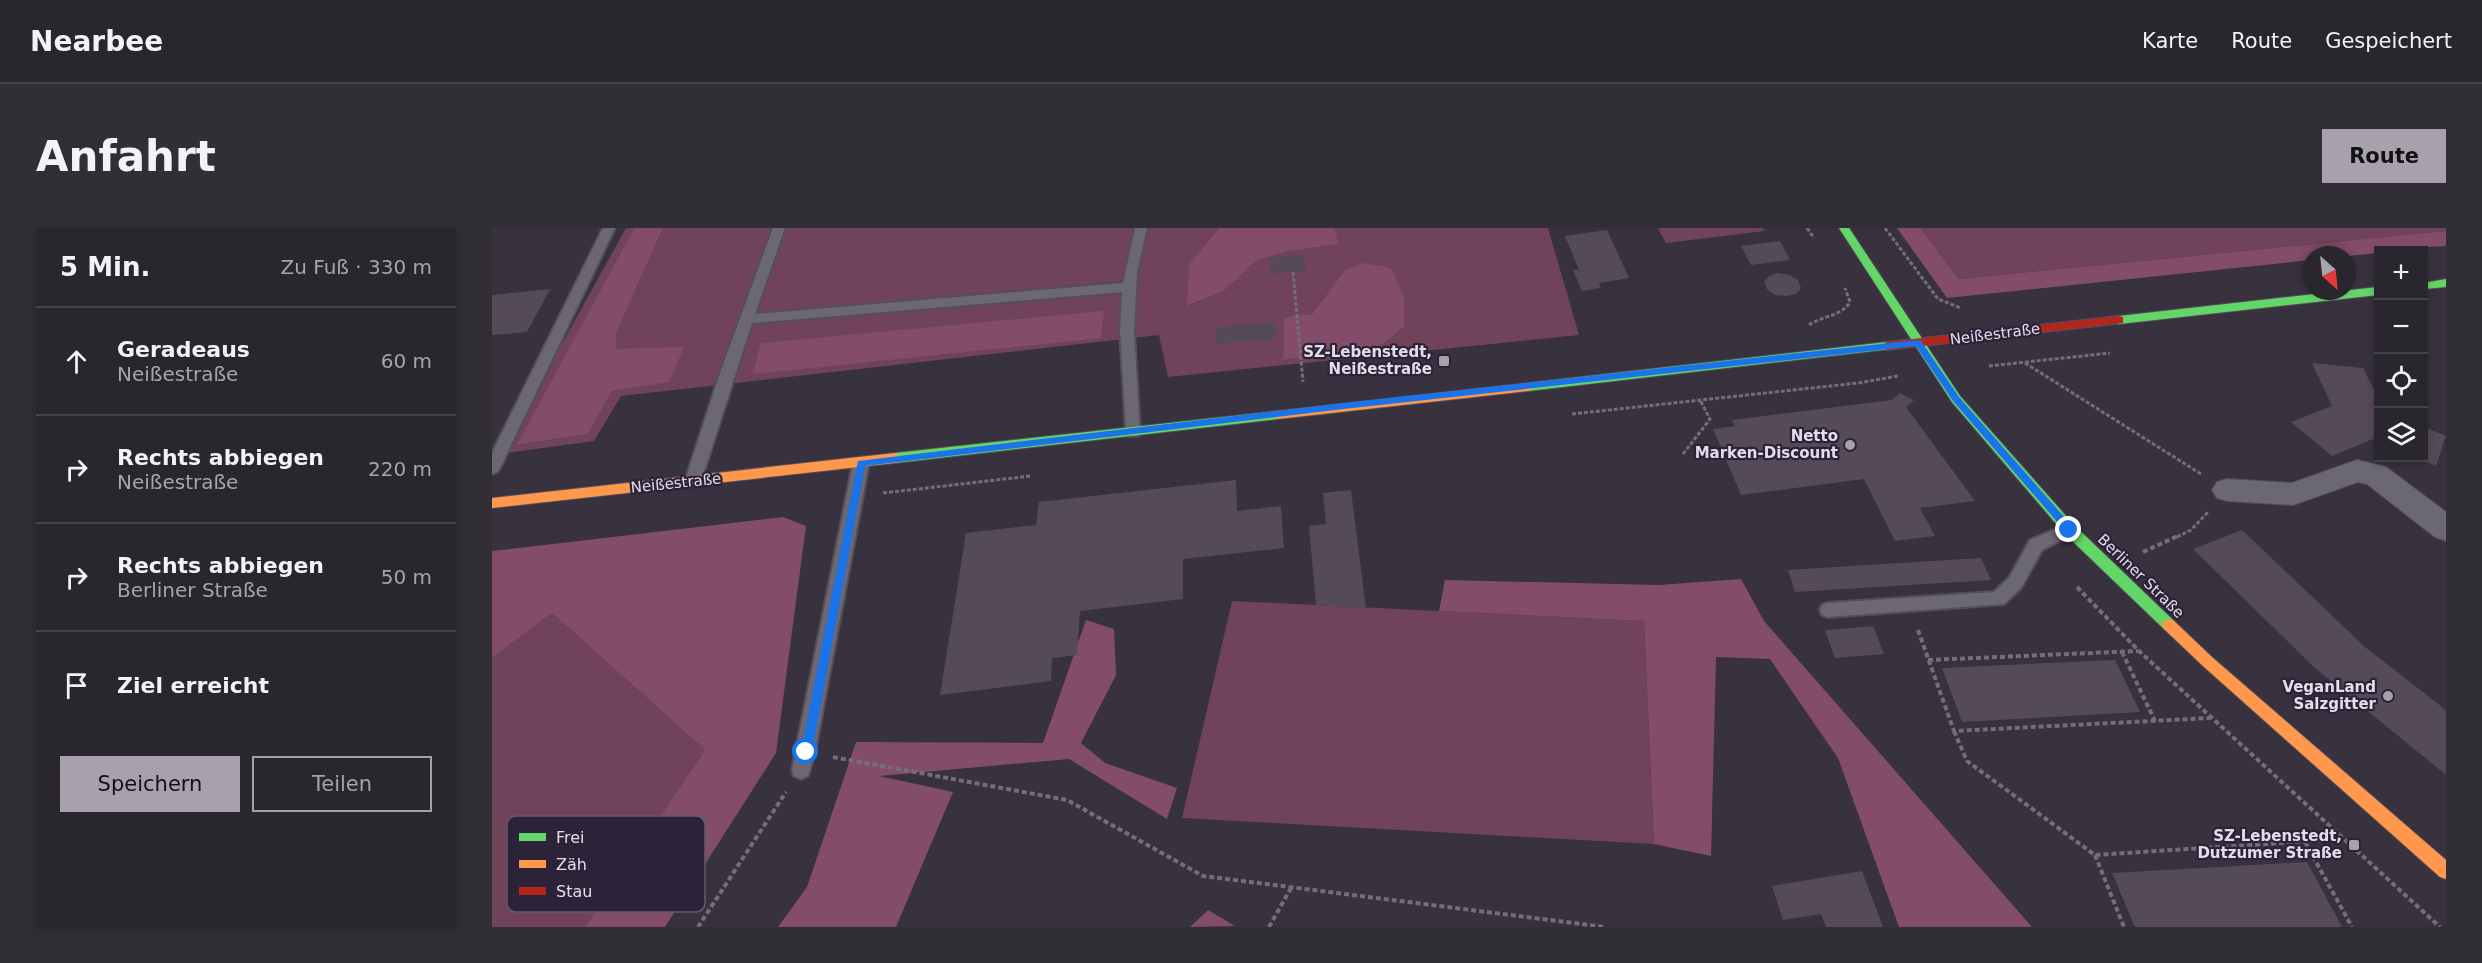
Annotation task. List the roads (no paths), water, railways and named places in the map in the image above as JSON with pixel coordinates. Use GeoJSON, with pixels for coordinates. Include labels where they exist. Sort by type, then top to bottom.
{"type":"FeatureCollection","features":[{"type":"Feature","properties":{"kind":"street","name":"Berliner Straße"},"geometry":{"type":"LineString","coordinates":[[1844,228],[1956,399],[2069,530],[2208,662],[2446,871]]}},
{"type":"Feature","properties":{"kind":"street"},"geometry":{"type":"LineString","coordinates":[[2428,285],[2446,283]]}},
{"type":"Feature","properties":{"kind":"street","name":"Neißestraße"},"geometry":{"type":"LineString","coordinates":[[492,503],[2374,292]]}},
{"type":"Feature","properties":{"kind":"street"},"geometry":{"type":"LineString","coordinates":[[2227,490],[2293,494],[2357,471],[2376,475],[2446,529]]}},
{"type":"Feature","properties":{"kind":"lane"},"geometry":{"type":"LineString","coordinates":[[492,468],[609,228]]}},
{"type":"Feature","properties":{"kind":"lane"},"geometry":{"type":"LineString","coordinates":[[693,481],[778,228]]}},
{"type":"Feature","properties":{"kind":"lane"},"geometry":{"type":"LineString","coordinates":[[1133,432],[1127,330],[1130,273],[1141,228]]}},
{"type":"Feature","properties":{"kind":"lane"},"geometry":{"type":"LineString","coordinates":[[746,319],[1129,287]]}},
{"type":"Feature","properties":{"kind":"lane"},"geometry":{"type":"LineString","coordinates":[[801,770],[861,463]]}},
{"type":"Feature","properties":{"kind":"lane"},"geometry":{"type":"LineString","coordinates":[[1828,610],[1998,599],[2015,583],[2036,545],[2069,530]]}},
{"type":"Feature","properties":{"kind":"place","name":"SZ-Lebenstedt, Neißestraße"},"geometry":{"type":"Point","coordinates":[1444,361]}},
{"type":"Feature","properties":{"kind":"place","name":"Netto Marken-Discount"},"geometry":{"type":"Point","coordinates":[1850,445]}},
{"type":"Feature","properties":{"kind":"place","name":"VeganLand Salzgitter"},"geometry":{"type":"Point","coordinates":[2388,696]}},
{"type":"Feature","properties":{"kind":"place","name":"SZ-Lebenstedt, Dutzumer Straße"},"geometry":{"type":"Point","coordinates":[2354,845]}}]}
